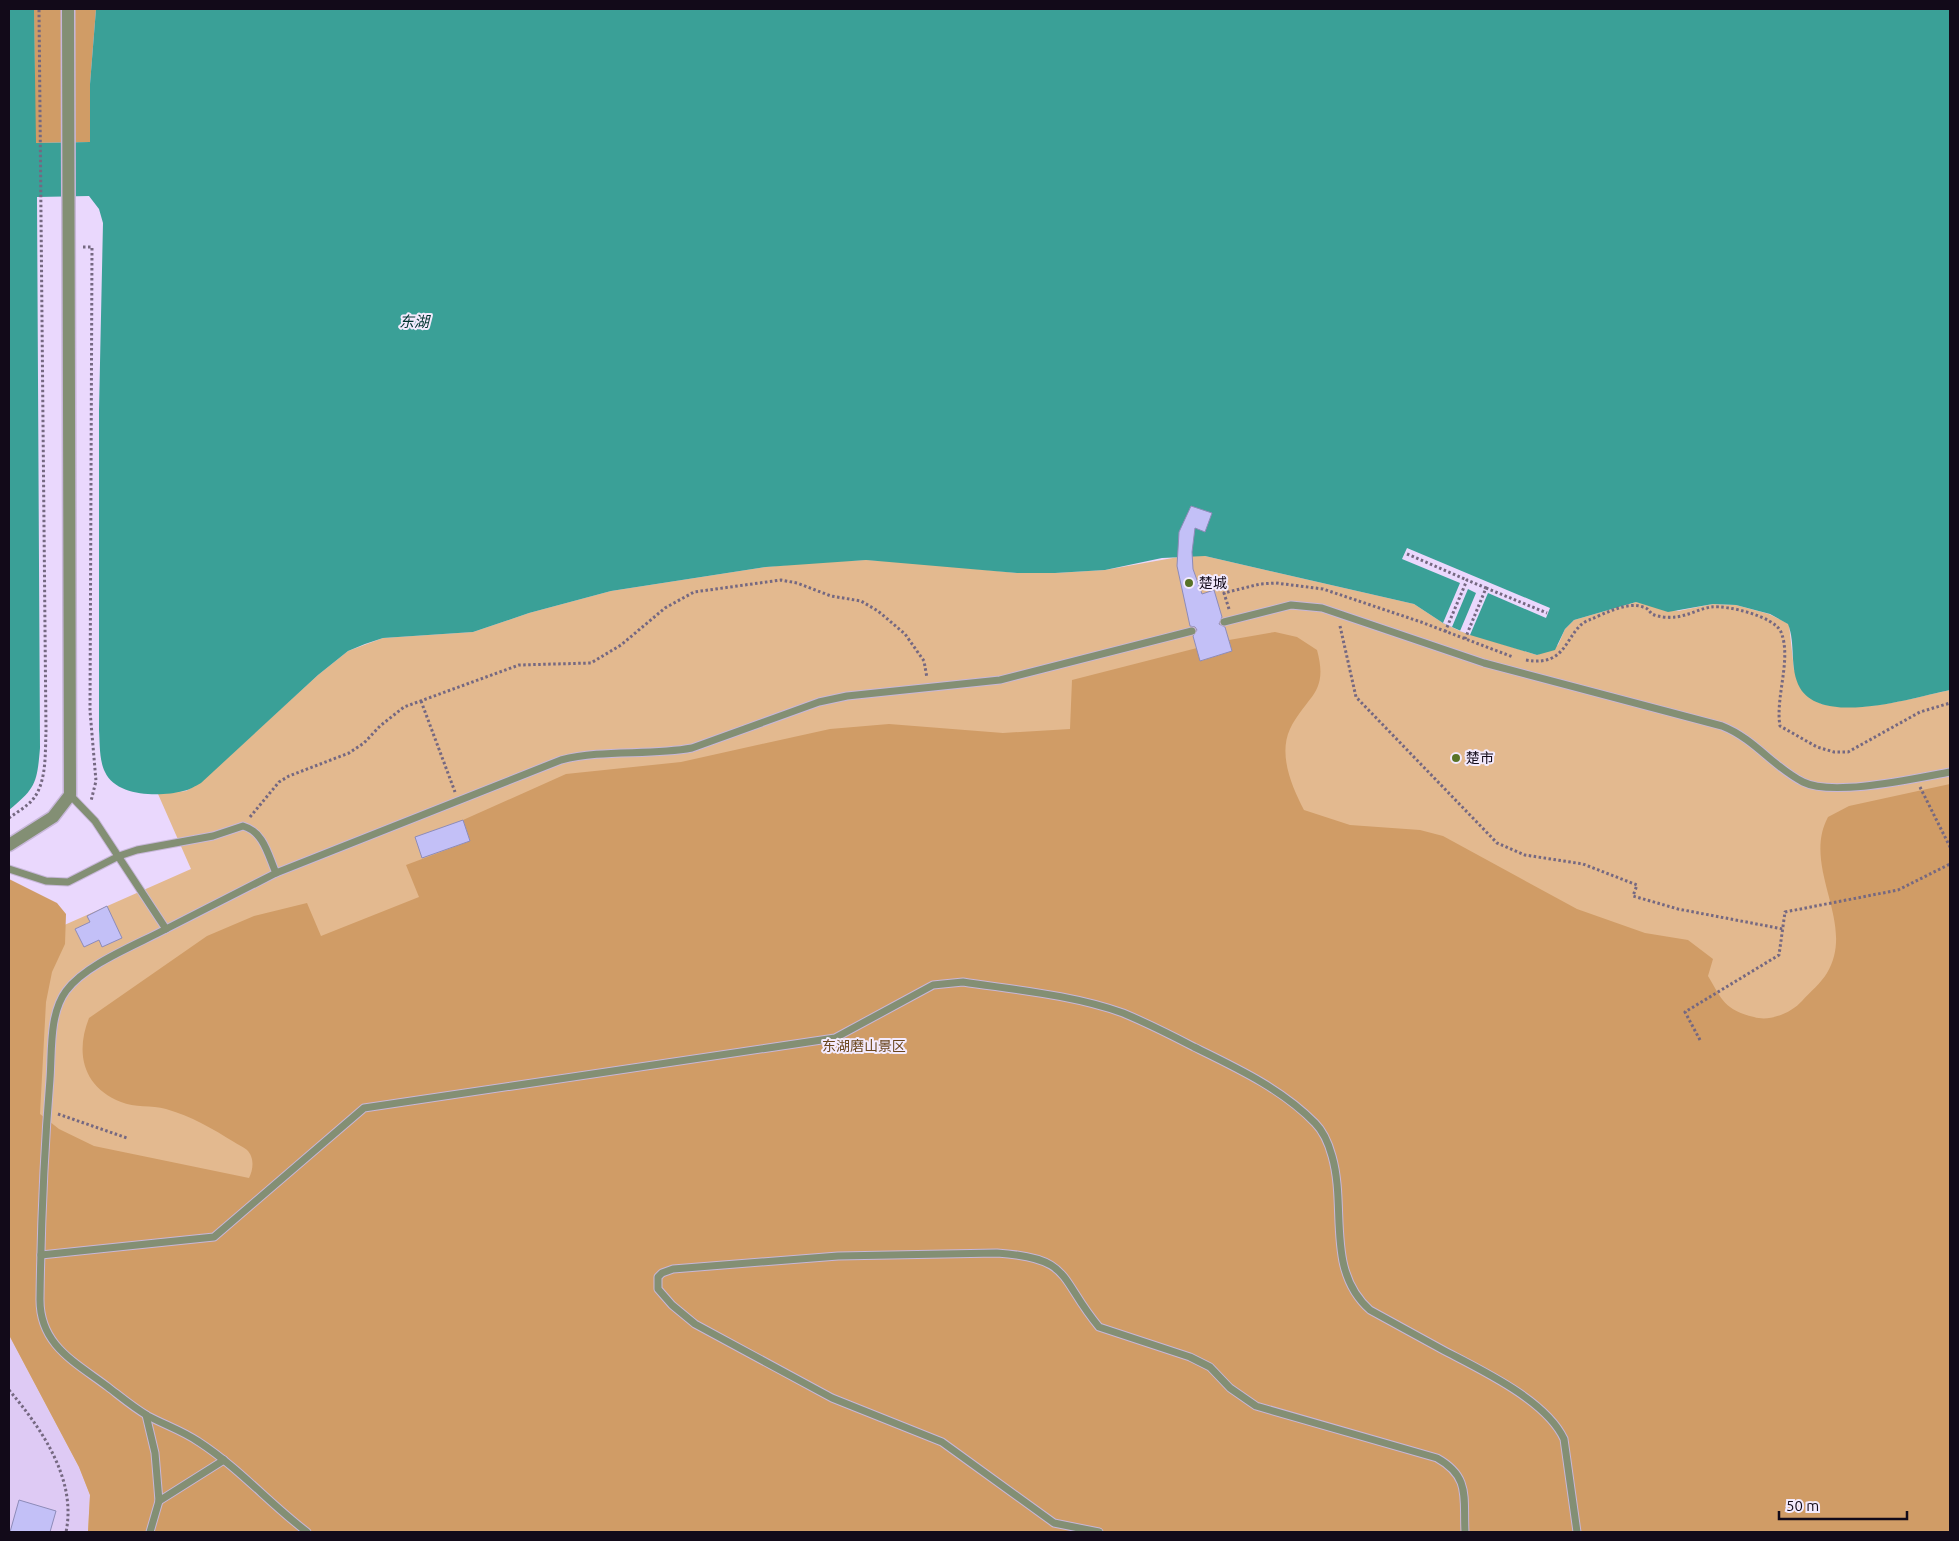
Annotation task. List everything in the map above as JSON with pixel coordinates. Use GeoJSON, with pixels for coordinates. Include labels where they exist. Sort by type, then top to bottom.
{"type":"FeatureCollection","features":[{"type":"Feature","properties":{"kind":"street"},"geometry":{"type":"LineString","coordinates":[[9,846],[53,817],[70,795],[68,9]]}},
{"type":"Feature","properties":{"kind":"lane"},"geometry":{"type":"LineString","coordinates":[[1224,622],[1292,605],[1337,611],[1484,663],[1722,726],[1746,738],[1804,782],[1820,786],[1853,787],[1950,772]]}},
{"type":"Feature","properties":{"kind":"lane"},"geometry":{"type":"LineString","coordinates":[[308,1532],[287,1517],[253,1483],[224,1460],[198,1441],[146,1415],[61,1352],[49,1337],[39,1313],[41,1255],[48,1111],[55,1025],[58,1007],[64,994],[77,981],[103,962],[276,873],[561,760],[581,755],[692,748],[819,702],[847,696],[1000,680],[1192,631]]}},
{"type":"Feature","properties":{"kind":"lane"},"geometry":{"type":"LineString","coordinates":[[70,795],[88,811],[166,929]]}},
{"type":"Feature","properties":{"kind":"lane"},"geometry":{"type":"LineString","coordinates":[[9,869],[46,881],[68,882],[119,856],[156,845],[213,836],[243,826],[253,830],[261,838],[276,873]]}},
{"type":"Feature","properties":{"kind":"lane"},"geometry":{"type":"LineString","coordinates":[[41,1255],[214,1237],[364,1108],[835,1038],[921,990],[947,982],[964,982],[1067,999],[1122,1013],[1205,1052],[1254,1077],[1294,1104],[1316,1124],[1328,1143],[1333,1158],[1341,1252],[1350,1286],[1358,1300],[1370,1310],[1515,1390],[1558,1427],[1564,1440],[1577,1532]]}},
{"type":"Feature","properties":{"kind":"lane"},"geometry":{"type":"LineString","coordinates":[[1099,1532],[1054,1523],[942,1442],[832,1398],[695,1324],[661,1293],[657,1286],[658,1277],[662,1273],[673,1269],[838,1256],[997,1253],[1023,1254],[1041,1259],[1055,1266],[1067,1277],[1089,1315],[1099,1327],[1190,1357],[1210,1367],[1243,1399],[1256,1406],[1437,1458],[1451,1465],[1461,1480],[1465,1532]]}},
{"type":"Feature","properties":{"kind":"lane"},"geometry":{"type":"LineString","coordinates":[[146,1415],[155,1453],[159,1501],[150,1532]]}},
{"type":"Feature","properties":{"kind":"lane"},"geometry":{"type":"LineString","coordinates":[[159,1501],[224,1460]]}},
{"type":"Feature","properties":{"kind":"path"},"geometry":{"type":"LineString","coordinates":[[9,818],[34,798],[44,766],[46,716],[39,9]]}},
{"type":"Feature","properties":{"kind":"path"},"geometry":{"type":"LineString","coordinates":[[70,247],[92,247],[90,711],[96,781],[88,811]]}},
{"type":"Feature","properties":{"kind":"path"},"geometry":{"type":"LineString","coordinates":[[1407,554],[1547,613]]}},
{"type":"Feature","properties":{"kind":"path"},"geometry":{"type":"LineString","coordinates":[[243,826],[268,792],[279,782],[289,776],[349,753],[364,743],[392,715],[404,707],[519,665],[591,663],[621,645],[665,608],[694,592],[782,580],[797,583],[831,596],[860,601],[878,610],[914,645],[924,661],[929,688]]}},
{"type":"Feature","properties":{"kind":"path"},"geometry":{"type":"LineString","coordinates":[[1445,632],[1467,580]]}},
{"type":"Feature","properties":{"kind":"path"},"geometry":{"type":"LineString","coordinates":[[1232,619],[1224,593],[1260,584],[1283,583],[1323,589],[1510,656],[1536,661],[1548,659],[1561,652],[1585,621],[1621,607],[1643,607],[1652,613],[1674,618],[1713,607],[1728,608],[1756,615],[1771,622],[1780,630],[1784,646],[1779,697],[1780,726],[1817,747],[1834,752],[1848,752],[1920,712],[1950,703]]}},
{"type":"Feature","properties":{"kind":"path"},"geometry":{"type":"LineString","coordinates":[[1465,639],[1486,588]]}},
{"type":"Feature","properties":{"kind":"path"},"geometry":{"type":"LineString","coordinates":[[1337,611],[1356,697],[1497,843],[1526,855],[1583,864],[1637,885],[1633,896],[1678,909],[1783,929]]}},
{"type":"Feature","properties":{"kind":"path"},"geometry":{"type":"LineString","coordinates":[[420,701],[459,801]]}},
{"type":"Feature","properties":{"kind":"path"},"geometry":{"type":"LineString","coordinates":[[1915,778],[1950,847]]}},
{"type":"Feature","properties":{"kind":"path"},"geometry":{"type":"LineString","coordinates":[[1700,1040],[1684,1012],[1779,955],[1785,912],[1898,890],[1950,864]]}},
{"type":"Feature","properties":{"kind":"path"},"geometry":{"type":"LineString","coordinates":[[48,1111],[128,1138]]}},
{"type":"Feature","properties":{"kind":"path"},"geometry":{"type":"LineString","coordinates":[[9,1390],[32,1419],[57,1464],[68,1500],[66,1532]]}},
{"type":"Feature","properties":{"kind":"shaded area"},"geometry":{"type":"Polygon","coordinates":[[[9,1335],[79,1467],[90,1495],[88,1532],[9,1532],[9,1335]]]}},
{"type":"Feature","properties":{"kind":"green space"},"geometry":{"type":"Polygon","coordinates":[[[34,9],[96,9],[90,84],[90,142],[35,143],[34,9]]]}},
{"type":"Feature","properties":{"kind":"green space","name":"东湖磨山景区"},"geometry":{"type":"Polygon","coordinates":[[[1184,556],[1205,556],[1414,604],[1443,623],[1460,631],[1537,655],[1558,645],[1565,629],[1574,620],[1636,602],[1678,611],[1713,604],[1736,605],[1769,614],[1789,624],[1794,670],[1821,704],[1854,707],[1870,706],[1950,690],[1950,1532],[88,1532],[90,1495],[79,1467],[9,1335],[9,1005],[35,938],[191,869],[158,794],[186,791],[201,782],[318,675],[348,651],[383,638],[473,632],[529,613],[611,591],[766,567],[866,560],[908,562],[1017,573],[1055,573],[1105,570],[1184,556]]]}},
{"type":"Feature","properties":{"kind":"green space","name":"东湖磨山景区"},"geometry":{"type":"Polygon","coordinates":[[[1275,632],[1297,637],[1317,650],[1320,665],[1318,685],[1290,729],[1285,749],[1291,781],[1304,810],[1350,825],[1420,830],[1443,836],[1577,909],[1645,933],[1688,940],[1713,959],[1708,976],[1725,1003],[1737,1011],[1754,1017],[1773,1017],[1792,1009],[1825,977],[1835,954],[1836,935],[1821,856],[1821,836],[1828,817],[1849,806],[1950,784],[1950,1532],[88,1532],[90,1495],[79,1467],[9,1335],[9,879],[57,903],[66,914],[65,944],[52,972],[46,1002],[40,1114],[59,1129],[94,1146],[249,1178],[252,1171],[252,1160],[250,1153],[246,1149],[184,1115],[161,1108],[126,1104],[108,1096],[90,1078],[83,1056],[85,1031],[89,1018],[207,936],[254,916],[307,903],[321,936],[419,897],[406,865],[470,841],[463,820],[566,774],[681,762],[830,729],[889,724],[1003,733],[1070,729],[1072,680],[1197,648],[1201,661],[1232,651],[1229,640],[1275,632]]]}},
{"type":"Feature","properties":{"kind":"water","name":"东湖"},"geometry":{"type":"Polygon","coordinates":[[[9,9],[34,9],[36,143],[90,142],[90,84],[96,9],[1950,9],[1950,690],[1893,703],[1848,708],[1828,706],[1812,700],[1800,688],[1797,680],[1788,624],[1770,614],[1736,605],[1713,604],[1668,612],[1636,602],[1574,620],[1565,629],[1555,650],[1537,655],[1470,635],[1443,623],[1414,604],[1205,556],[1162,558],[1105,570],[1055,573],[1017,573],[866,560],[766,567],[611,591],[529,613],[473,632],[383,638],[348,651],[318,675],[201,783],[190,789],[174,793],[152,794],[129,791],[111,780],[105,772],[101,757],[99,730],[99,410],[103,223],[99,209],[89,196],[37,197],[40,748],[34,784],[25,796],[9,810],[9,9]]]}},
{"type":"Feature","properties":{"kind":"pier"},"geometry":{"type":"Polygon","coordinates":[[[1407,548],[1550,608],[1546,618],[1488,593],[1470,635],[1460,631],[1476,593],[1468,589],[1452,627],[1443,623],[1460,583],[1402,559],[1407,548]]]}},
{"type":"Feature","properties":{"kind":"building","name":"楚城"},"geometry":{"type":"Polygon","coordinates":[[[1191,506],[1212,513],[1205,532],[1195,528],[1192,552],[1193,569],[1202,594],[1214,590],[1222,617],[1219,624],[1225,627],[1232,651],[1200,661],[1193,636],[1197,630],[1195,627],[1190,626],[1177,566],[1179,532],[1191,506]]]}},
{"type":"Feature","properties":{"kind":"building"},"geometry":{"type":"Polygon","coordinates":[[[463,820],[470,841],[422,858],[415,837],[463,820]]]}},
{"type":"Feature","properties":{"kind":"building"},"geometry":{"type":"Polygon","coordinates":[[[107,906],[122,938],[102,947],[99,940],[84,947],[75,929],[90,922],[87,916],[107,906]]]}},
{"type":"Feature","properties":{"kind":"building"},"geometry":{"type":"Polygon","coordinates":[[[19,1500],[56,1511],[50,1532],[10,1532],[19,1500]]]}},
{"type":"Feature","properties":{"kind":"place","name":"楚城"},"geometry":{"type":"Point","coordinates":[1189,583]}},
{"type":"Feature","properties":{"kind":"place","name":"楚市"},"geometry":{"type":"Point","coordinates":[1456,758]}}]}
